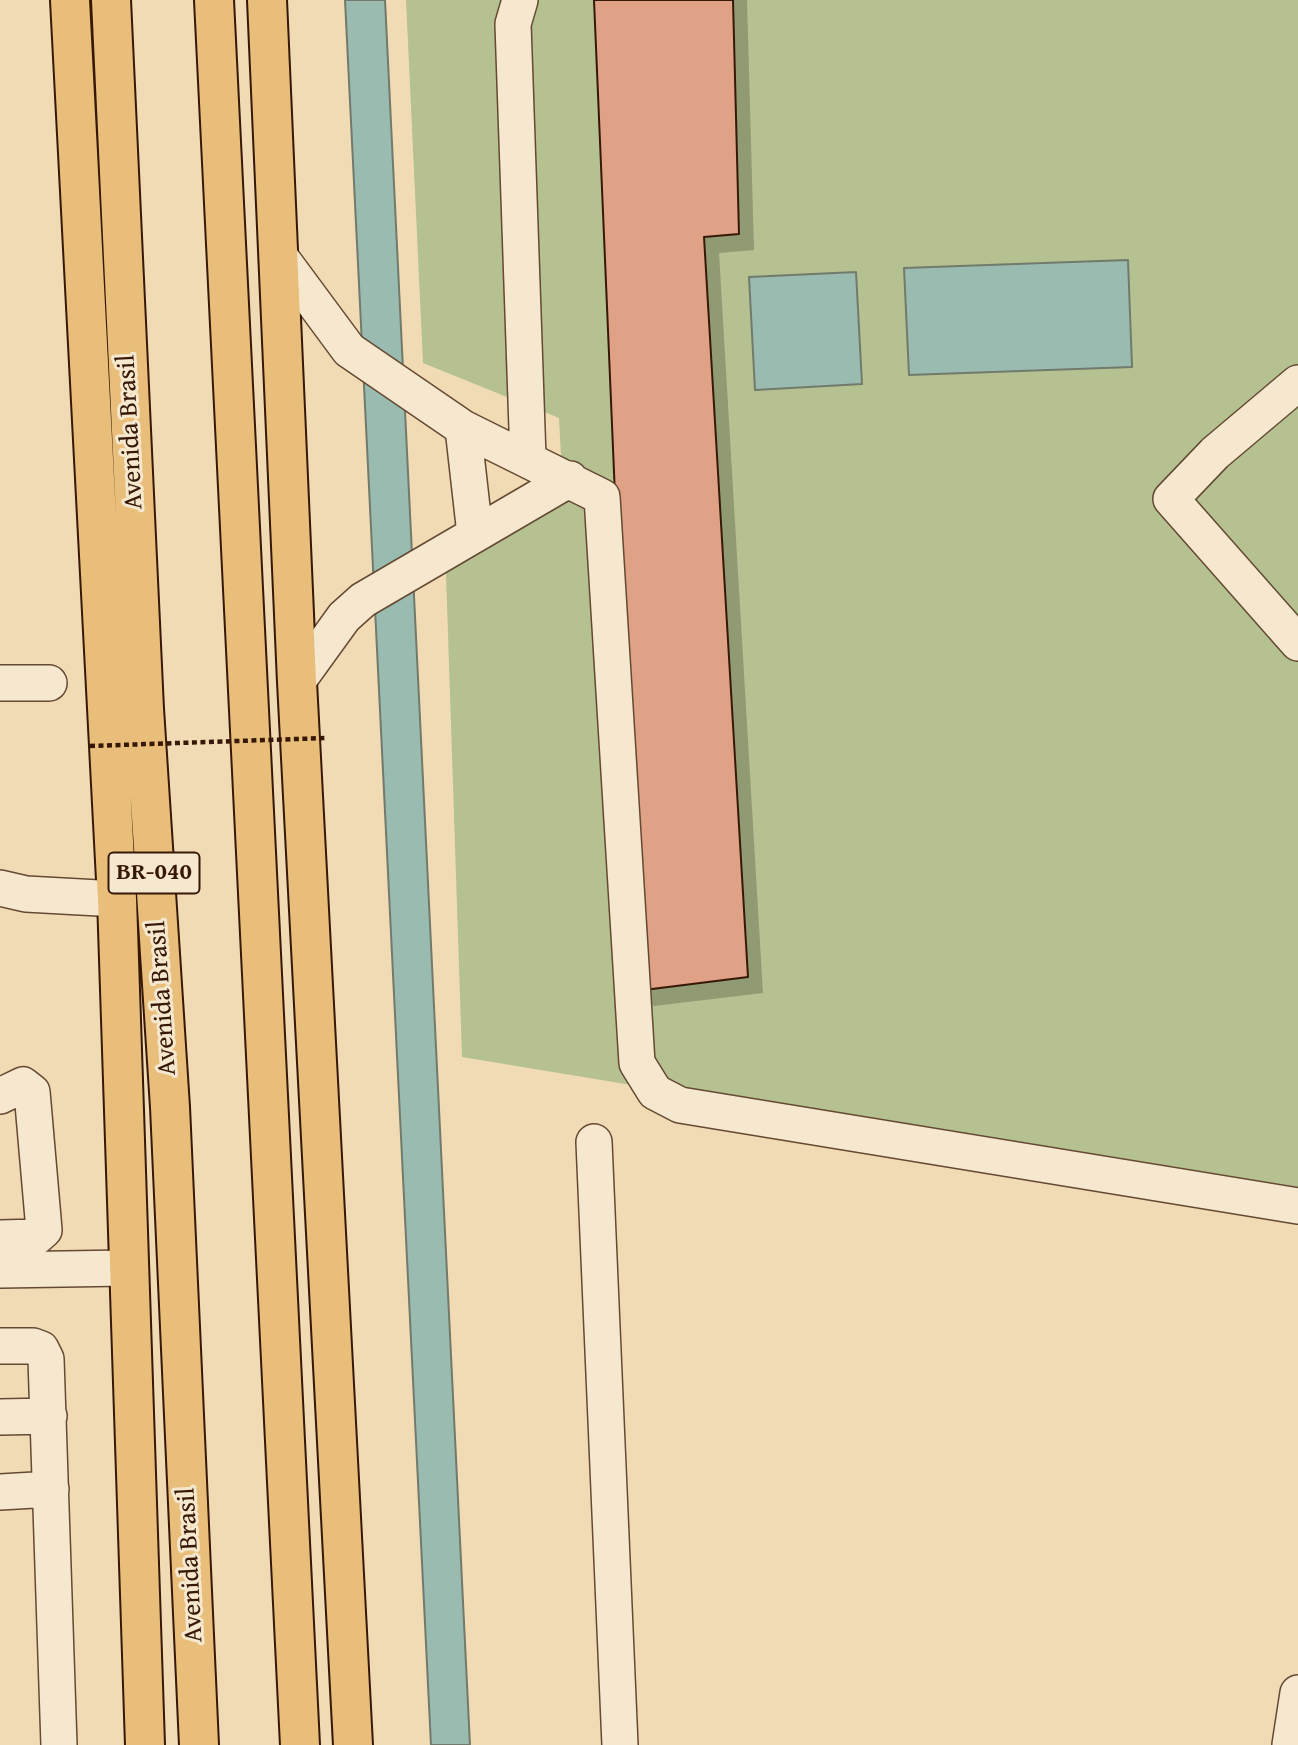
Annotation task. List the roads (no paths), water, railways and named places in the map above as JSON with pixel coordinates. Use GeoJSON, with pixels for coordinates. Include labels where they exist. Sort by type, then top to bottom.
{"type":"FeatureCollection","features":[{"type":"Feature","properties":{"kind":"highway","name":"Avenida Brasil"},"geometry":{"type":"LineString","coordinates":[[70,0],[117,899],[127,1268],[146,1745]]}},
{"type":"Feature","properties":{"kind":"highway","name":"Avenida Brasil"},"geometry":{"type":"LineString","coordinates":[[111,0],[144,709],[170,1107],[200,1745]]}},
{"type":"Feature","properties":{"kind":"highway"},"geometry":{"type":"LineString","coordinates":[[214,0],[300,1745]]}},
{"type":"Feature","properties":{"kind":"highway"},"geometry":{"type":"LineString","coordinates":[[267,0],[298,682],[353,1745]]}},
{"type":"Feature","properties":{"kind":"highway"},"geometry":{"type":"LineString","coordinates":[[146,1745],[167,1667],[155,1193],[156,1145],[170,1107]]}},
{"type":"Feature","properties":{"kind":"street"},"geometry":{"type":"LineString","coordinates":[[520,0],[513,24],[528,458]]}},
{"type":"Feature","properties":{"kind":"street"},"geometry":{"type":"LineString","coordinates":[[278,254],[349,350],[463,428],[602,497],[638,1063],[655,1091],[680,1105],[1298,1205]]}},
{"type":"Feature","properties":{"kind":"street"},"geometry":{"type":"LineString","coordinates":[[1298,383],[1215,453],[1171,499],[1298,643]]}},
{"type":"Feature","properties":{"kind":"street"},"geometry":{"type":"LineString","coordinates":[[463,428],[475,534]]}},
{"type":"Feature","properties":{"kind":"street"},"geometry":{"type":"LineString","coordinates":[[298,682],[344,617],[363,600],[570,479]]}},
{"type":"Feature","properties":{"kind":"street"},"geometry":{"type":"LineString","coordinates":[[0,683],[49,683]]}},
{"type":"Feature","properties":{"kind":"street"},"geometry":{"type":"LineString","coordinates":[[0,888],[26,894],[117,899]]}},
{"type":"Feature","properties":{"kind":"street"},"geometry":{"type":"LineString","coordinates":[[0,1096],[23,1085],[32,1092],[44,1230],[36,1237],[0,1238]]}},
{"type":"Feature","properties":{"kind":"street"},"geometry":{"type":"LineString","coordinates":[[594,1142],[620,1745]]}},
{"type":"Feature","properties":{"kind":"street"},"geometry":{"type":"LineString","coordinates":[[0,1270],[127,1268]]}},
{"type":"Feature","properties":{"kind":"street"},"geometry":{"type":"LineString","coordinates":[[0,1346],[41,1349],[47,1369],[59,1745]]}},
{"type":"Feature","properties":{"kind":"street"},"geometry":{"type":"LineString","coordinates":[[0,1417],[49,1416]]}},
{"type":"Feature","properties":{"kind":"street"},"geometry":{"type":"LineString","coordinates":[[0,1492],[51,1489]]}},
{"type":"Feature","properties":{"kind":"street"},"geometry":{"type":"LineString","coordinates":[[1290,1745],[1298,1693]]}},
{"type":"Feature","properties":{"kind":"water"},"geometry":{"type":"Polygon","coordinates":[[[345,0],[385,0],[470,1745],[431,1745],[345,0]]]}},
{"type":"Feature","properties":{"kind":"water"},"geometry":{"type":"Polygon","coordinates":[[[1128,260],[1132,367],[909,375],[904,268],[1128,260]]]}},
{"type":"Feature","properties":{"kind":"water"},"geometry":{"type":"Polygon","coordinates":[[[856,272],[862,384],[755,390],[749,277],[856,272]]]}}]}
